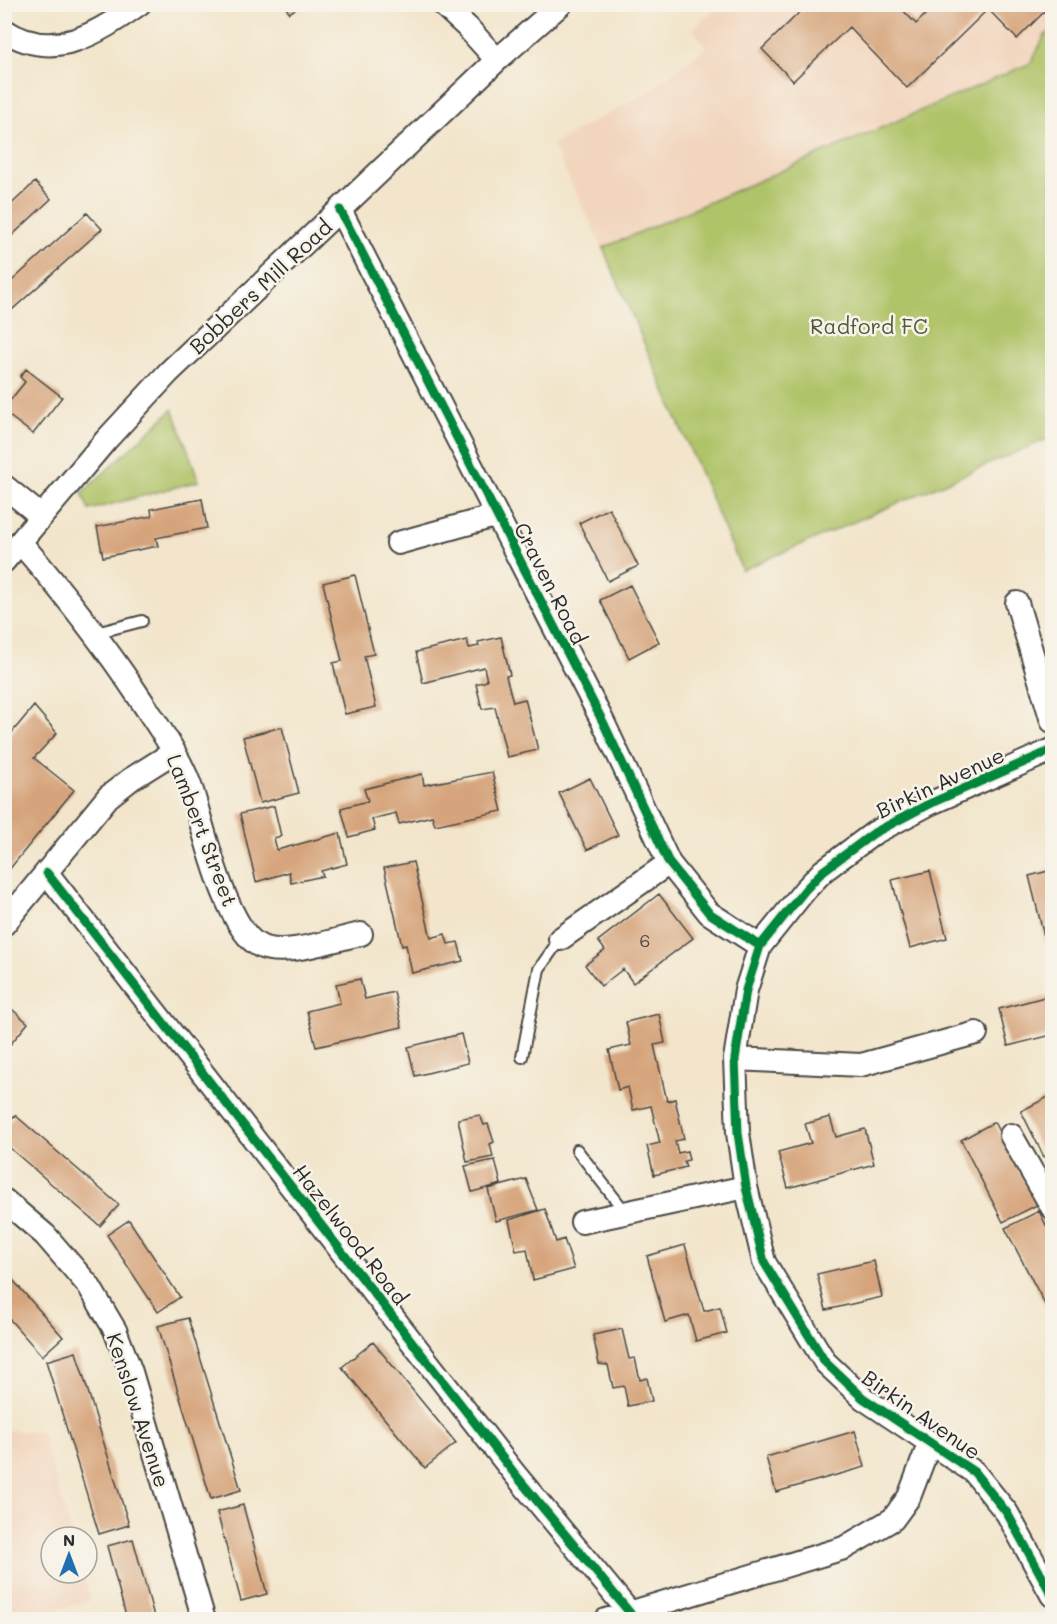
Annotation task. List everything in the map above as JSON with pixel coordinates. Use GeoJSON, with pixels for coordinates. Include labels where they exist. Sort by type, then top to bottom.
{"type":"FeatureCollection","features":[{"type":"Feature","properties":{"kind":"street"},"geometry":{"type":"LineString","coordinates":[[4,30],[27,41],[62,45],[82,40],[139,4]]}},
{"type":"Feature","properties":{"kind":"street"},"geometry":{"type":"LineString","coordinates":[[442,4],[497,60]]}},
{"type":"Feature","properties":{"kind":"street","name":"Bobbers Mill Road"},"geometry":{"type":"LineString","coordinates":[[4,561],[106,440],[169,372],[497,60],[561,4]]}},
{"type":"Feature","properties":{"kind":"street","name":"Craven Road"},"geometry":{"type":"LineString","coordinates":[[340,210],[495,516],[603,722],[669,863],[709,913],[760,946]]}},
{"type":"Feature","properties":{"kind":"street"},"geometry":{"type":"LineString","coordinates":[[4,486],[40,516]]}},
{"type":"Feature","properties":{"kind":"street"},"geometry":{"type":"LineString","coordinates":[[398,543],[495,516]]}},
{"type":"Feature","properties":{"kind":"street","name":"Lambert Street"},"geometry":{"type":"LineString","coordinates":[[20,542],[96,633],[174,752],[191,789],[223,890],[244,932],[258,946],[276,952],[361,934]]}},
{"type":"Feature","properties":{"kind":"street"},"geometry":{"type":"LineString","coordinates":[[1017,603],[1053,721]]}},
{"type":"Feature","properties":{"kind":"street","name":"Birkin Avenue"},"geometry":{"type":"LineString","coordinates":[[1053,750],[929,804],[874,833],[817,877],[760,946],[746,990],[735,1059],[738,1133],[746,1187],[764,1262],[825,1362],[863,1398],[974,1472],[981,1480],[1007,1513],[1053,1596]]}},
{"type":"Feature","properties":{"kind":"street"},"geometry":{"type":"LineString","coordinates":[[4,924],[108,797],[131,779],[174,752]]}},
{"type":"Feature","properties":{"kind":"street"},"geometry":{"type":"LineString","coordinates":[[560,939],[669,863]]}},
{"type":"Feature","properties":{"kind":"street","name":"Hazelwood Road"},"geometry":{"type":"LineString","coordinates":[[47,873],[514,1473],[630,1613]]}},
{"type":"Feature","properties":{"kind":"street"},"geometry":{"type":"LineString","coordinates":[[735,1059],[861,1065],[976,1033]]}},
{"type":"Feature","properties":{"kind":"street"},"geometry":{"type":"LineString","coordinates":[[1011,1135],[1053,1207]]}},
{"type":"Feature","properties":{"kind":"street"},"geometry":{"type":"LineString","coordinates":[[582,1221],[746,1187]]}},
{"type":"Feature","properties":{"kind":"street","name":"Kenslow Avenue"},"geometry":{"type":"LineString","coordinates":[[4,1200],[45,1235],[89,1286],[115,1330],[131,1372],[204,1620]]}},
{"type":"Feature","properties":{"kind":"street"},"geometry":{"type":"LineString","coordinates":[[606,1620],[844,1548],[893,1519],[909,1497],[930,1442]]}},
{"type":"Feature","properties":{"kind":"lane"},"geometry":{"type":"LineString","coordinates":[[96,633],[141,621]]}},
{"type":"Feature","properties":{"kind":"lane"},"geometry":{"type":"LineString","coordinates":[[522,1057],[539,969],[560,939]]}},
{"type":"Feature","properties":{"kind":"lane"},"geometry":{"type":"LineString","coordinates":[[578,1150],[626,1213]]}},
{"type":"Feature","properties":{"kind":"shaded area"},"geometry":{"type":"Polygon","coordinates":[[[719,5],[1052,5],[1052,31],[1045,35],[1031,63],[603,248],[552,144],[649,92],[706,47],[693,29],[719,5]]]}},
{"type":"Feature","properties":{"kind":"shaded area"},"geometry":{"type":"Polygon","coordinates":[[[4,1430],[41,1432],[69,1525],[39,1525],[39,1585],[87,1585],[91,1600],[26,1619],[5,1619],[4,1430]]]}},
{"type":"Feature","properties":{"kind":"green space","name":"Radford FC"},"geometry":{"type":"Polygon","coordinates":[[[1052,31],[1052,437],[742,570],[603,248],[1031,63],[1045,35],[1052,31]]]}},
{"type":"Feature","properties":{"kind":"green space"},"geometry":{"type":"Polygon","coordinates":[[[173,409],[199,481],[89,510],[82,493],[173,409]]]}},
{"type":"Feature","properties":{"kind":"building"},"geometry":{"type":"Polygon","coordinates":[[[284,4],[297,4],[299,7],[289,13],[284,4]]]}},
{"type":"Feature","properties":{"kind":"building"},"geometry":{"type":"Polygon","coordinates":[[[808,4],[897,4],[916,24],[936,4],[1052,4],[1017,39],[988,9],[907,88],[849,27],[793,81],[762,49],[808,4]]]}},
{"type":"Feature","properties":{"kind":"building"},"geometry":{"type":"Polygon","coordinates":[[[35,182],[51,199],[4,243],[4,211],[35,182]]]}},
{"type":"Feature","properties":{"kind":"building"},"geometry":{"type":"Polygon","coordinates":[[[87,213],[102,229],[4,317],[4,288],[87,213]]]}},
{"type":"Feature","properties":{"kind":"building"},"geometry":{"type":"Polygon","coordinates":[[[26,369],[62,397],[33,434],[4,412],[4,408],[25,382],[20,377],[26,369]]]}},
{"type":"Feature","properties":{"kind":"building"},"geometry":{"type":"Polygon","coordinates":[[[202,499],[207,528],[156,538],[158,546],[103,557],[97,527],[152,516],[151,509],[202,499]]]}},
{"type":"Feature","properties":{"kind":"building"},"geometry":{"type":"Polygon","coordinates":[[[609,508],[638,566],[608,581],[579,523],[609,508]]]}},
{"type":"Feature","properties":{"kind":"building"},"geometry":{"type":"Polygon","coordinates":[[[355,575],[374,654],[364,656],[376,707],[345,714],[333,663],[342,661],[323,583],[355,575]]]}},
{"type":"Feature","properties":{"kind":"building"},"geometry":{"type":"Polygon","coordinates":[[[630,585],[659,642],[629,658],[600,600],[630,585]]]}},
{"type":"Feature","properties":{"kind":"building"},"geometry":{"type":"Polygon","coordinates":[[[501,637],[510,675],[506,676],[513,702],[525,699],[538,750],[507,757],[495,707],[482,709],[476,684],[487,681],[484,667],[423,683],[416,652],[467,640],[469,648],[479,646],[478,642],[501,637]]]}},
{"type":"Feature","properties":{"kind":"building"},"geometry":{"type":"Polygon","coordinates":[[[34,706],[57,733],[34,758],[74,790],[4,876],[4,742],[34,706]]]}},
{"type":"Feature","properties":{"kind":"building"},"geometry":{"type":"Polygon","coordinates":[[[282,727],[299,793],[260,803],[243,737],[282,727]]]}},
{"type":"Feature","properties":{"kind":"building"},"geometry":{"type":"Polygon","coordinates":[[[492,772],[502,811],[435,825],[432,816],[399,824],[396,813],[372,819],[375,830],[349,837],[341,808],[368,801],[364,789],[422,774],[424,785],[492,772]]]}},
{"type":"Feature","properties":{"kind":"building"},"geometry":{"type":"Polygon","coordinates":[[[590,778],[618,835],[587,850],[559,793],[590,778]]]}},
{"type":"Feature","properties":{"kind":"building"},"geometry":{"type":"Polygon","coordinates":[[[274,806],[281,836],[274,838],[277,850],[340,833],[347,864],[321,871],[323,876],[291,883],[289,872],[256,882],[240,814],[274,806]]]}},
{"type":"Feature","properties":{"kind":"building"},"geometry":{"type":"Polygon","coordinates":[[[413,862],[431,938],[445,934],[448,944],[458,942],[463,961],[412,973],[406,945],[402,946],[384,868],[413,862]]]}},
{"type":"Feature","properties":{"kind":"building"},"geometry":{"type":"Polygon","coordinates":[[[1052,870],[1052,942],[1046,944],[1029,876],[1052,870]]]}},
{"type":"Feature","properties":{"kind":"building"},"geometry":{"type":"Polygon","coordinates":[[[930,871],[947,938],[910,948],[892,880],[930,871]]]}},
{"type":"Feature","properties":{"kind":"building"},"geometry":{"type":"Polygon","coordinates":[[[659,894],[693,938],[633,983],[623,969],[601,986],[585,965],[605,950],[598,941],[659,894]]]}},
{"type":"Feature","properties":{"kind":"building"},"geometry":{"type":"Polygon","coordinates":[[[360,979],[365,999],[394,992],[402,1027],[316,1047],[307,1011],[340,1003],[336,984],[360,979]]]}},
{"type":"Feature","properties":{"kind":"building"},"geometry":{"type":"Polygon","coordinates":[[[1052,995],[1052,1035],[1008,1046],[999,1009],[1052,995]]]}},
{"type":"Feature","properties":{"kind":"building"},"geometry":{"type":"Polygon","coordinates":[[[7,1005],[28,1023],[4,1052],[4,1008],[7,1005]]]}},
{"type":"Feature","properties":{"kind":"building"},"geometry":{"type":"Polygon","coordinates":[[[659,1014],[665,1043],[654,1045],[667,1101],[675,1099],[684,1139],[675,1141],[678,1153],[687,1151],[689,1160],[684,1161],[686,1167],[654,1175],[647,1146],[660,1143],[651,1106],[633,1110],[628,1087],[618,1090],[609,1050],[631,1045],[626,1022],[659,1014]]]}},
{"type":"Feature","properties":{"kind":"building"},"geometry":{"type":"Polygon","coordinates":[[[461,1034],[468,1063],[415,1076],[408,1047],[461,1034]]]}},
{"type":"Feature","properties":{"kind":"building"},"geometry":{"type":"Polygon","coordinates":[[[1052,1095],[1052,1153],[1044,1157],[1021,1111],[1052,1095]]]}},
{"type":"Feature","properties":{"kind":"building"},"geometry":{"type":"Polygon","coordinates":[[[15,1115],[119,1205],[100,1226],[4,1143],[4,1128],[15,1115]]]}},
{"type":"Feature","properties":{"kind":"building"},"geometry":{"type":"Polygon","coordinates":[[[480,1115],[484,1125],[488,1124],[494,1142],[490,1144],[493,1157],[467,1162],[458,1119],[480,1115]]]}},
{"type":"Feature","properties":{"kind":"building"},"geometry":{"type":"Polygon","coordinates":[[[830,1117],[836,1137],[865,1129],[874,1164],[788,1188],[778,1152],[811,1143],[805,1124],[830,1117]]]}},
{"type":"Feature","properties":{"kind":"building"},"geometry":{"type":"Polygon","coordinates":[[[994,1122],[1037,1205],[1003,1222],[961,1140],[994,1122]]]}},
{"type":"Feature","properties":{"kind":"building"},"geometry":{"type":"Polygon","coordinates":[[[495,1160],[501,1184],[472,1192],[465,1166],[495,1160]]]}},
{"type":"Feature","properties":{"kind":"building"},"geometry":{"type":"Polygon","coordinates":[[[526,1179],[538,1210],[496,1221],[488,1189],[526,1179]]]}},
{"type":"Feature","properties":{"kind":"building"},"geometry":{"type":"Polygon","coordinates":[[[545,1209],[556,1242],[564,1239],[574,1269],[533,1280],[527,1249],[516,1251],[509,1220],[545,1209]]]}},
{"type":"Feature","properties":{"kind":"building"},"geometry":{"type":"Polygon","coordinates":[[[1039,1211],[1052,1237],[1052,1318],[1005,1228],[1039,1211]]]}},
{"type":"Feature","properties":{"kind":"building"},"geometry":{"type":"Polygon","coordinates":[[[129,1220],[180,1297],[158,1312],[107,1235],[129,1220]]]}},
{"type":"Feature","properties":{"kind":"building"},"geometry":{"type":"Polygon","coordinates":[[[685,1245],[704,1311],[720,1307],[727,1333],[696,1341],[689,1315],[665,1322],[647,1256],[685,1245]]]}},
{"type":"Feature","properties":{"kind":"building"},"geometry":{"type":"Polygon","coordinates":[[[874,1261],[882,1297],[826,1310],[817,1274],[874,1261]]]}},
{"type":"Feature","properties":{"kind":"building"},"geometry":{"type":"Polygon","coordinates":[[[4,1270],[63,1337],[42,1356],[4,1313],[4,1270]]]}},
{"type":"Feature","properties":{"kind":"building"},"geometry":{"type":"Polygon","coordinates":[[[188,1318],[241,1490],[211,1499],[158,1326],[188,1318]]]}},
{"type":"Feature","properties":{"kind":"building"},"geometry":{"type":"Polygon","coordinates":[[[622,1329],[629,1359],[635,1358],[640,1380],[647,1378],[652,1401],[628,1406],[624,1386],[613,1388],[608,1365],[599,1364],[593,1335],[622,1329]]]}},
{"type":"Feature","properties":{"kind":"building"},"geometry":{"type":"Polygon","coordinates":[[[373,1342],[456,1443],[425,1468],[342,1367],[373,1342]]]}},
{"type":"Feature","properties":{"kind":"building"},"geometry":{"type":"Polygon","coordinates":[[[76,1352],[129,1525],[99,1534],[99,1525],[96,1525],[46,1361],[76,1352]]]}},
{"type":"Feature","properties":{"kind":"building"},"geometry":{"type":"Polygon","coordinates":[[[855,1431],[865,1467],[776,1492],[766,1457],[855,1431]]]}},
{"type":"Feature","properties":{"kind":"building"},"geometry":{"type":"Polygon","coordinates":[[[243,1505],[267,1594],[241,1601],[217,1512],[243,1505]]]}},
{"type":"Feature","properties":{"kind":"building"},"geometry":{"type":"Polygon","coordinates":[[[133,1539],[155,1620],[127,1620],[107,1546],[133,1539]]]}},
{"type":"Feature","properties":{"kind":"cycle path"},"geometry":{"type":"LineString","coordinates":[[340,210],[603,722],[669,863],[709,913],[760,946]]}},
{"type":"Feature","properties":{"kind":"cycle path"},"geometry":{"type":"LineString","coordinates":[[1052,750],[929,804],[874,833],[823,871],[760,946],[746,990],[735,1059],[738,1133],[746,1187],[764,1262],[825,1362],[863,1398],[974,1472],[1007,1513],[1052,1595]]}},
{"type":"Feature","properties":{"kind":"cycle path"},"geometry":{"type":"LineString","coordinates":[[47,873],[514,1473],[630,1613]]}}]}
